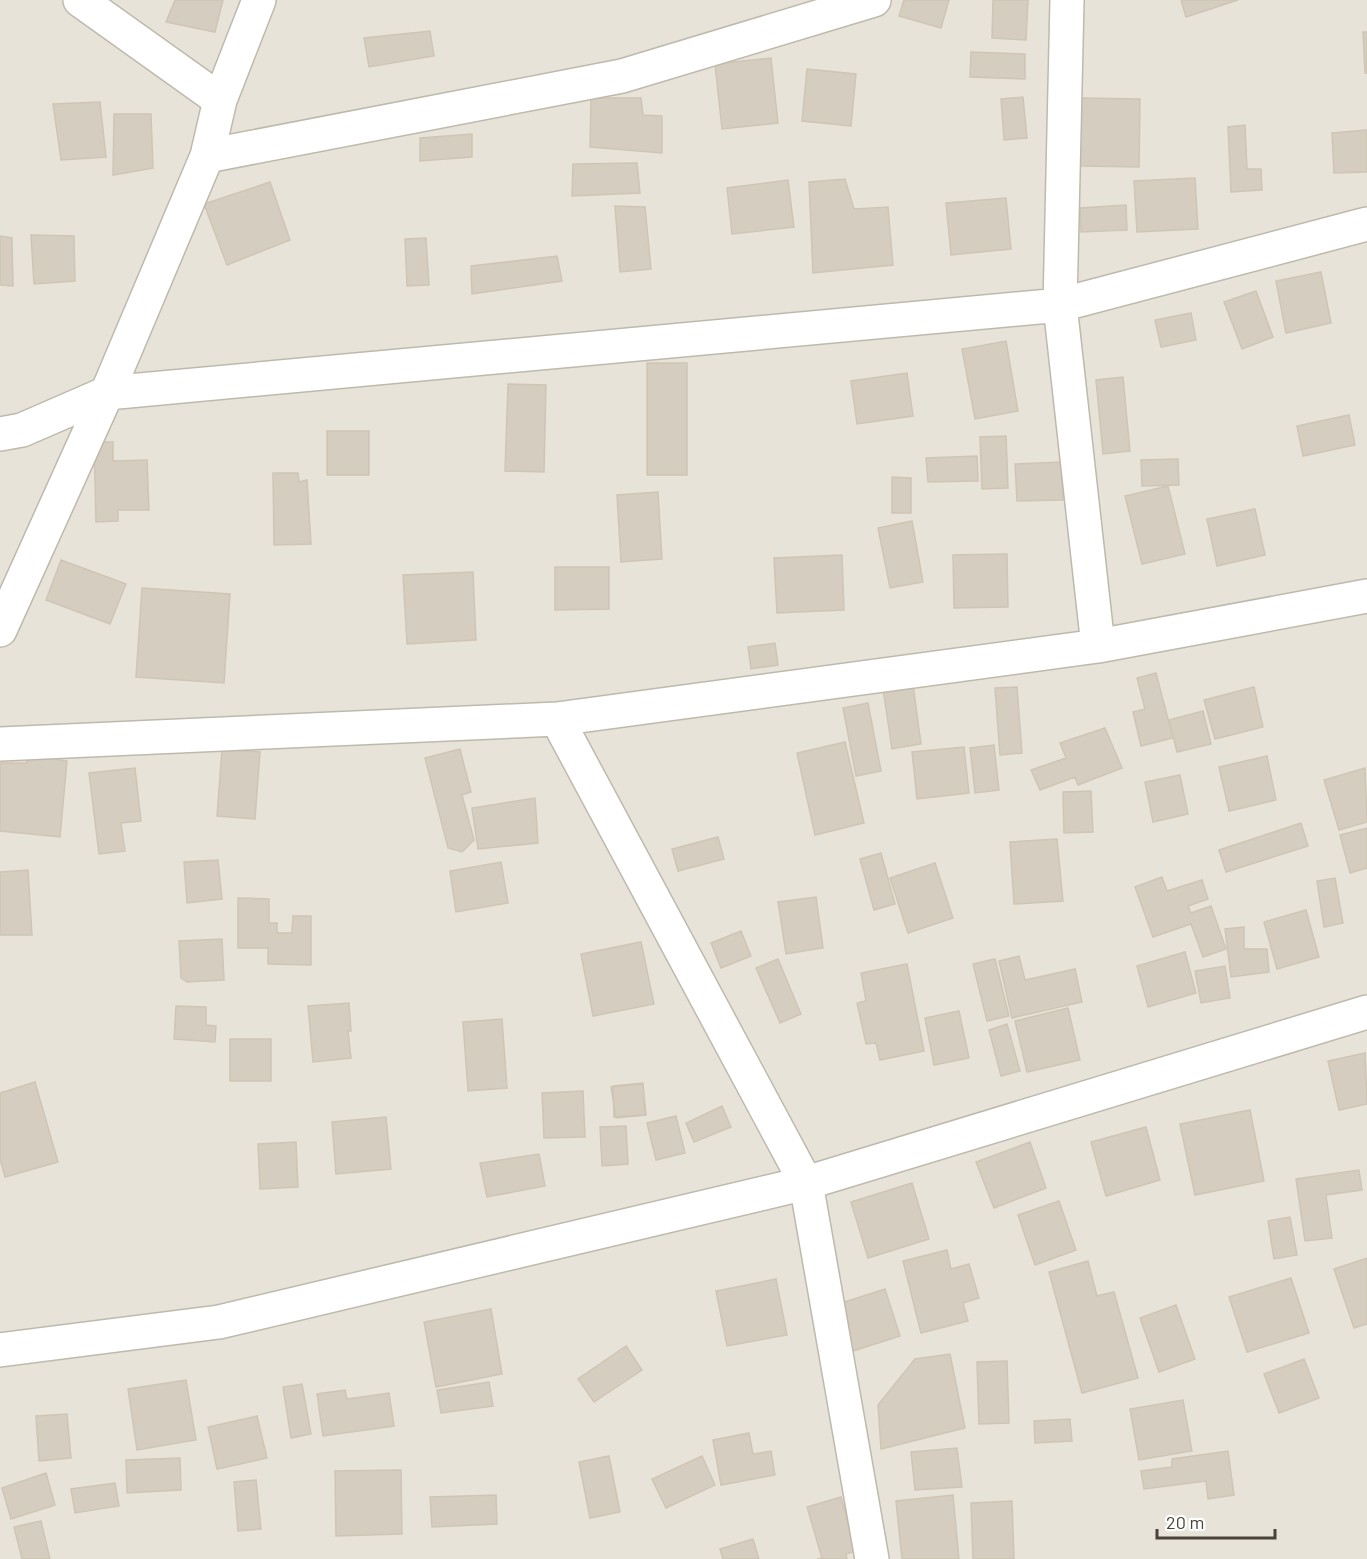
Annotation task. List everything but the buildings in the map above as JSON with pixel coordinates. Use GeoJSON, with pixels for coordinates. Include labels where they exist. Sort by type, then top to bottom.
{"type":"FeatureCollection","features":[{"type":"Feature","properties":{"kind":"street"},"geometry":{"type":"LineString","coordinates":[[80,0],[220,100]]}},
{"type":"Feature","properties":{"kind":"street"},"geometry":{"type":"LineString","coordinates":[[0,630],[106,393],[207,156],[220,100],[259,0]]}},
{"type":"Feature","properties":{"kind":"street"},"geometry":{"type":"LineString","coordinates":[[207,156],[622,76],[874,0]]}},
{"type":"Feature","properties":{"kind":"street"},"geometry":{"type":"LineString","coordinates":[[1067,0],[1060,305],[1098,646]]}},
{"type":"Feature","properties":{"kind":"street"},"geometry":{"type":"LineString","coordinates":[[0,434],[22,430],[106,393],[1060,305],[1367,224]]}},
{"type":"Feature","properties":{"kind":"street"},"geometry":{"type":"LineString","coordinates":[[0,744],[557,719],[1098,646],[1367,596]]}},
{"type":"Feature","properties":{"kind":"street"},"geometry":{"type":"LineString","coordinates":[[557,719],[806,1183],[872,1559]]}},
{"type":"Feature","properties":{"kind":"street"},"geometry":{"type":"LineString","coordinates":[[0,1350],[219,1322],[806,1183],[1367,1012]]}},
{"type":"Feature","properties":{"kind":"shaded area"},"geometry":{"type":"Polygon","coordinates":[[[0,0],[1367,0],[1367,1559],[0,1559],[0,0]]]}}]}
